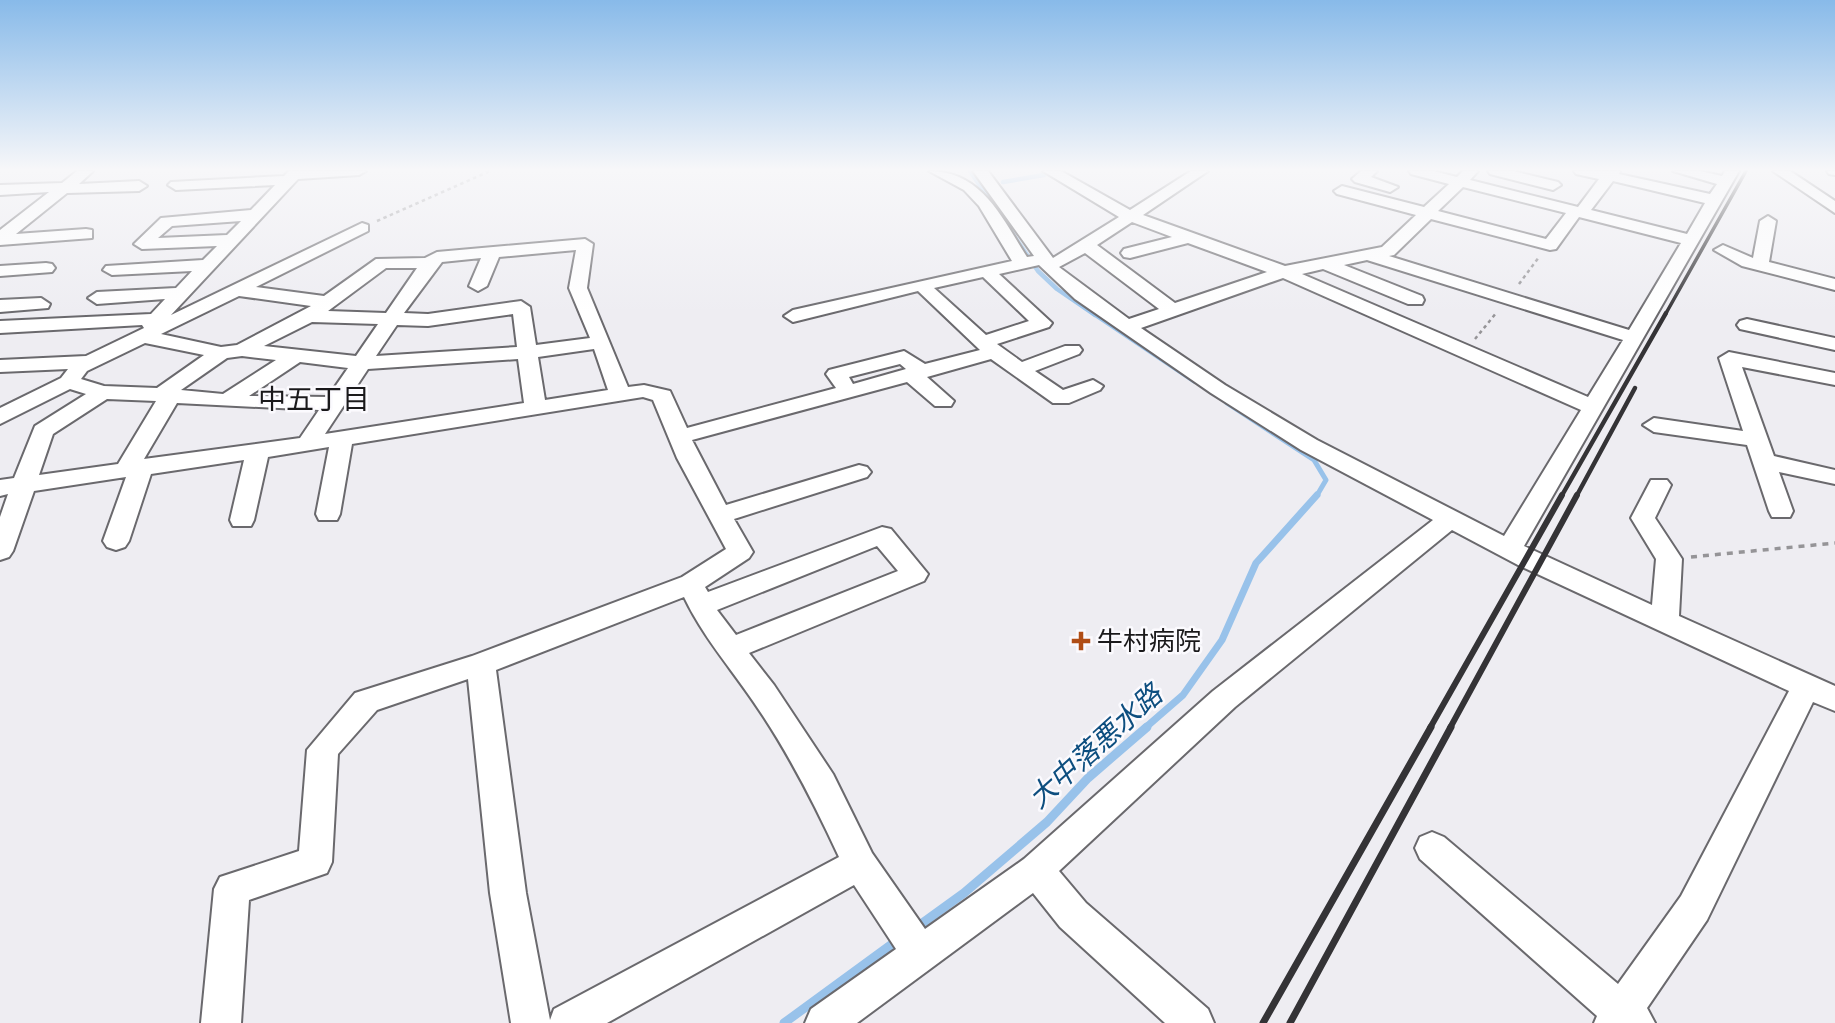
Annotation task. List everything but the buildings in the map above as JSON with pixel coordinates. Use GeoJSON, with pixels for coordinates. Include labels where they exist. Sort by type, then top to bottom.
{"type":"FeatureCollection","features":[{"type":"Feature","properties":{"kind":"street"},"geometry":{"type":"LineString","coordinates":[[0,239],[28,219]]}},
{"type":"Feature","properties":{"kind":"street"},"geometry":{"type":"LineString","coordinates":[[200,219],[167,221],[142,244],[232,240]]}},
{"type":"Feature","properties":{"kind":"street"},"geometry":{"type":"LineString","coordinates":[[141,336],[252,219]]}},
{"type":"Feature","properties":{"kind":"street"},"geometry":{"type":"LineString","coordinates":[[998,219],[1035,262],[1218,389],[1309,445],[1509,550],[1821,692],[1694,908],[1625,1019],[1432,848]]}},
{"type":"Feature","properties":{"kind":"street"},"geometry":{"type":"LineString","coordinates":[[1018,219],[1035,262]]}},
{"type":"Feature","properties":{"kind":"street"},"geometry":{"type":"LineString","coordinates":[[793,317],[986,271],[1035,262],[1059,262],[1125,219]]}},
{"type":"Feature","properties":{"kind":"street"},"geometry":{"type":"LineString","coordinates":[[1136,219],[1284,272],[1592,407]]}},
{"type":"Feature","properties":{"kind":"street"},"geometry":{"type":"LineString","coordinates":[[1127,326],[1284,272],[1388,251],[1422,219]]}},
{"type":"Feature","properties":{"kind":"street"},"geometry":{"type":"LineString","coordinates":[[1442,219],[1538,258]]}},
{"type":"Feature","properties":{"kind":"street"},"geometry":{"type":"LineString","coordinates":[[1449,219],[1550,246],[1572,219]]}},
{"type":"Feature","properties":{"kind":"street"},"geometry":{"type":"LineString","coordinates":[[1605,219],[1691,240]]}},
{"type":"Feature","properties":{"kind":"street"},"geometry":{"type":"LineString","coordinates":[[1509,550],[1703,219]]}},
{"type":"Feature","properties":{"kind":"street"},"geometry":{"type":"LineString","coordinates":[[1760,265],[1768,221]]}},
{"type":"Feature","properties":{"kind":"street"},"geometry":{"type":"LineString","coordinates":[[0,417],[68,382],[80,367],[362,228]]}},
{"type":"Feature","properties":{"kind":"street"},"geometry":{"type":"LineString","coordinates":[[0,239],[86,234]]}},
{"type":"Feature","properties":{"kind":"street"},"geometry":{"type":"LineString","coordinates":[[1130,253],[1188,238]]}},
{"type":"Feature","properties":{"kind":"street"},"geometry":{"type":"LineString","coordinates":[[307,444],[429,263],[437,257],[585,244],[578,288],[602,342],[620,394]]}},
{"type":"Feature","properties":{"kind":"street"},"geometry":{"type":"LineString","coordinates":[[1085,244],[1172,310]]}},
{"type":"Feature","properties":{"kind":"street"},"geometry":{"type":"LineString","coordinates":[[1723,250],[1760,265],[1835,285]]}},
{"type":"Feature","properties":{"kind":"street"},"geometry":{"type":"LineString","coordinates":[[478,286],[491,254]]}},
{"type":"Feature","properties":{"kind":"street"},"geometry":{"type":"LineString","coordinates":[[1368,255],[1633,337]]}},
{"type":"Feature","properties":{"kind":"street"},"geometry":{"type":"LineString","coordinates":[[116,541],[134,467],[165,395],[231,351],[309,316],[382,263],[429,263]]}},
{"type":"Feature","properties":{"kind":"street"},"geometry":{"type":"LineString","coordinates":[[1325,264],[1415,300]]}},
{"type":"Feature","properties":{"kind":"street"},"geometry":{"type":"LineString","coordinates":[[112,270],[208,265]]}},
{"type":"Feature","properties":{"kind":"street"},"geometry":{"type":"LineString","coordinates":[[0,271],[46,268]]}},
{"type":"Feature","properties":{"kind":"street"},"geometry":{"type":"LineString","coordinates":[[917,373],[988,347],[1042,323],[986,271]]}},
{"type":"Feature","properties":{"kind":"street"},"geometry":{"type":"LineString","coordinates":[[922,285],[988,347],[1061,398],[1087,379]]}},
{"type":"Feature","properties":{"kind":"street"},"geometry":{"type":"LineString","coordinates":[[234,290],[326,302]]}},
{"type":"Feature","properties":{"kind":"street"},"geometry":{"type":"LineString","coordinates":[[97,298],[181,293]]}},
{"type":"Feature","properties":{"kind":"street"},"geometry":{"type":"LineString","coordinates":[[0,306],[41,304]]}},
{"type":"Feature","properties":{"kind":"street"},"geometry":{"type":"LineString","coordinates":[[309,316],[428,320],[521,307],[534,407]]}},
{"type":"Feature","properties":{"kind":"street"},"geometry":{"type":"LineString","coordinates":[[0,327],[156,319]]}},
{"type":"Feature","properties":{"kind":"street"},"geometry":{"type":"LineString","coordinates":[[1747,325],[1835,344]]}},
{"type":"Feature","properties":{"kind":"street"},"geometry":{"type":"LineString","coordinates":[[141,336],[231,351],[360,363],[528,352],[602,342]]}},
{"type":"Feature","properties":{"kind":"street"},"geometry":{"type":"LineString","coordinates":[[1021,369],[1073,350]]}},
{"type":"Feature","properties":{"kind":"street"},"geometry":{"type":"LineString","coordinates":[[227,401],[296,356]]}},
{"type":"Feature","properties":{"kind":"street"},"geometry":{"type":"LineString","coordinates":[[679,437],[848,391],[836,374],[904,357],[943,401]]}},
{"type":"Feature","properties":{"kind":"street"},"geometry":{"type":"LineString","coordinates":[[1781,511],[1729,358],[1835,379]]}},
{"type":"Feature","properties":{"kind":"street"},"geometry":{"type":"LineString","coordinates":[[0,366],[91,362]]}},
{"type":"Feature","properties":{"kind":"street"},"geometry":{"type":"LineString","coordinates":[[68,382],[103,392],[227,401],[333,404]]}},
{"type":"Feature","properties":{"kind":"street"},"geometry":{"type":"LineString","coordinates":[[0,488],[26,482],[307,444],[644,391],[662,396],[679,437],[740,552],[696,594]]}},
{"type":"Feature","properties":{"kind":"street"},"geometry":{"type":"LineString","coordinates":[[2,541],[43,430],[103,392]]}},
{"type":"Feature","properties":{"kind":"street"},"geometry":{"type":"LineString","coordinates":[[0,407],[22,406]]}},
{"type":"Feature","properties":{"kind":"street"},"geometry":{"type":"LineString","coordinates":[[1654,425],[1760,451],[1835,477]]}},
{"type":"Feature","properties":{"kind":"street"},"geometry":{"type":"LineString","coordinates":[[328,514],[342,438]]}},
{"type":"Feature","properties":{"kind":"street"},"geometry":{"type":"LineString","coordinates":[[242,520],[258,450]]}},
{"type":"Feature","properties":{"kind":"street"},"geometry":{"type":"LineString","coordinates":[[719,515],[859,472]]}},
{"type":"Feature","properties":{"kind":"street"},"geometry":{"type":"LineString","coordinates":[[1660,485],[1643,518],[1670,559],[1665,621]]}},
{"type":"Feature","properties":{"kind":"street"},"geometry":{"type":"LineString","coordinates":[[825,1023],[918,950],[1036,870],[1224,699],[1450,519]]}},
{"type":"Feature","properties":{"kind":"street"},"geometry":{"type":"LineString","coordinates":[[220,1023],[232,889],[315,862],[323,750],[366,701],[882,535],[915,574],[730,649]]}},
{"type":"Feature","properties":{"kind":"street"},"geometry":{"type":"LineString","coordinates":[[696,594],[822,784],[860,864],[918,950]]}},
{"type":"Feature","properties":{"kind":"street"},"geometry":{"type":"LineString","coordinates":[[481,664],[508,893],[531,1023]]}},
{"type":"Feature","properties":{"kind":"street"},"geometry":{"type":"LineString","coordinates":[[568,1023],[860,864]]}},
{"type":"Feature","properties":{"kind":"street"},"geometry":{"type":"LineString","coordinates":[[1036,870],[1073,915],[1184,1019]]}},
{"type":"Feature","properties":{"kind":"path"},"geometry":{"type":"LineString","coordinates":[[362,228],[383,219]]}},
{"type":"Feature","properties":{"kind":"path"},"geometry":{"type":"LineString","coordinates":[[1670,559],[1835,543]]}},
{"type":"Feature","properties":{"kind":"waterway","name":"大中落悪水路"},"geometry":{"type":"LineString","coordinates":[[1002,219],[1038,271],[1057,289],[1095,315]]}},
{"type":"Feature","properties":{"kind":"waterway","name":"大中落悪水路"},"geometry":{"type":"LineString","coordinates":[[1093,313],[1194,381]]}},
{"type":"Feature","properties":{"kind":"waterway","name":"大中落悪水路"},"geometry":{"type":"LineString","coordinates":[[1227,403],[1314,460],[1326,480],[1316,497]]}},
{"type":"Feature","properties":{"kind":"waterway","name":"大中落悪水路"},"geometry":{"type":"LineString","coordinates":[[1145,728],[1183,695],[1222,640],[1256,563],[1317,495]]}},
{"type":"Feature","properties":{"kind":"waterway","name":"大中落悪水路"},"geometry":{"type":"LineString","coordinates":[[917,927],[964,893],[1047,822],[1088,778],[1147,727]]}},
{"type":"Feature","properties":{"kind":"waterway","name":"大中落悪水路"},"geometry":{"type":"LineString","coordinates":[[784,1023],[899,939]]}},
{"type":"Feature","properties":{"kind":"railway"},"geometry":{"type":"LineString","coordinates":[[1665,315],[1719,219]]}},
{"type":"Feature","properties":{"kind":"railway"},"geometry":{"type":"LineString","coordinates":[[1561,497],[1666,313]]}},
{"type":"Feature","properties":{"kind":"railway"},"geometry":{"type":"LineString","coordinates":[[1576,497],[1635,388]]}},
{"type":"Feature","properties":{"kind":"railway"},"geometry":{"type":"LineString","coordinates":[[1430,728],[1562,495]]}},
{"type":"Feature","properties":{"kind":"railway"},"geometry":{"type":"LineString","coordinates":[[1450,728],[1577,495]]}},
{"type":"Feature","properties":{"kind":"railway"},"geometry":{"type":"LineString","coordinates":[[1263,1023],[1431,727]]}},
{"type":"Feature","properties":{"kind":"railway"},"geometry":{"type":"LineString","coordinates":[[1290,1023],[1451,727]]}},
{"type":"Feature","properties":{"kind":"place","name":"牛村病院"},"geometry":{"type":"Point","coordinates":[1081,641]}},
{"type":"Feature","properties":{"kind":"district","name":"中五丁目"},"geometry":{"type":"Point","coordinates":[314,399]}}]}
